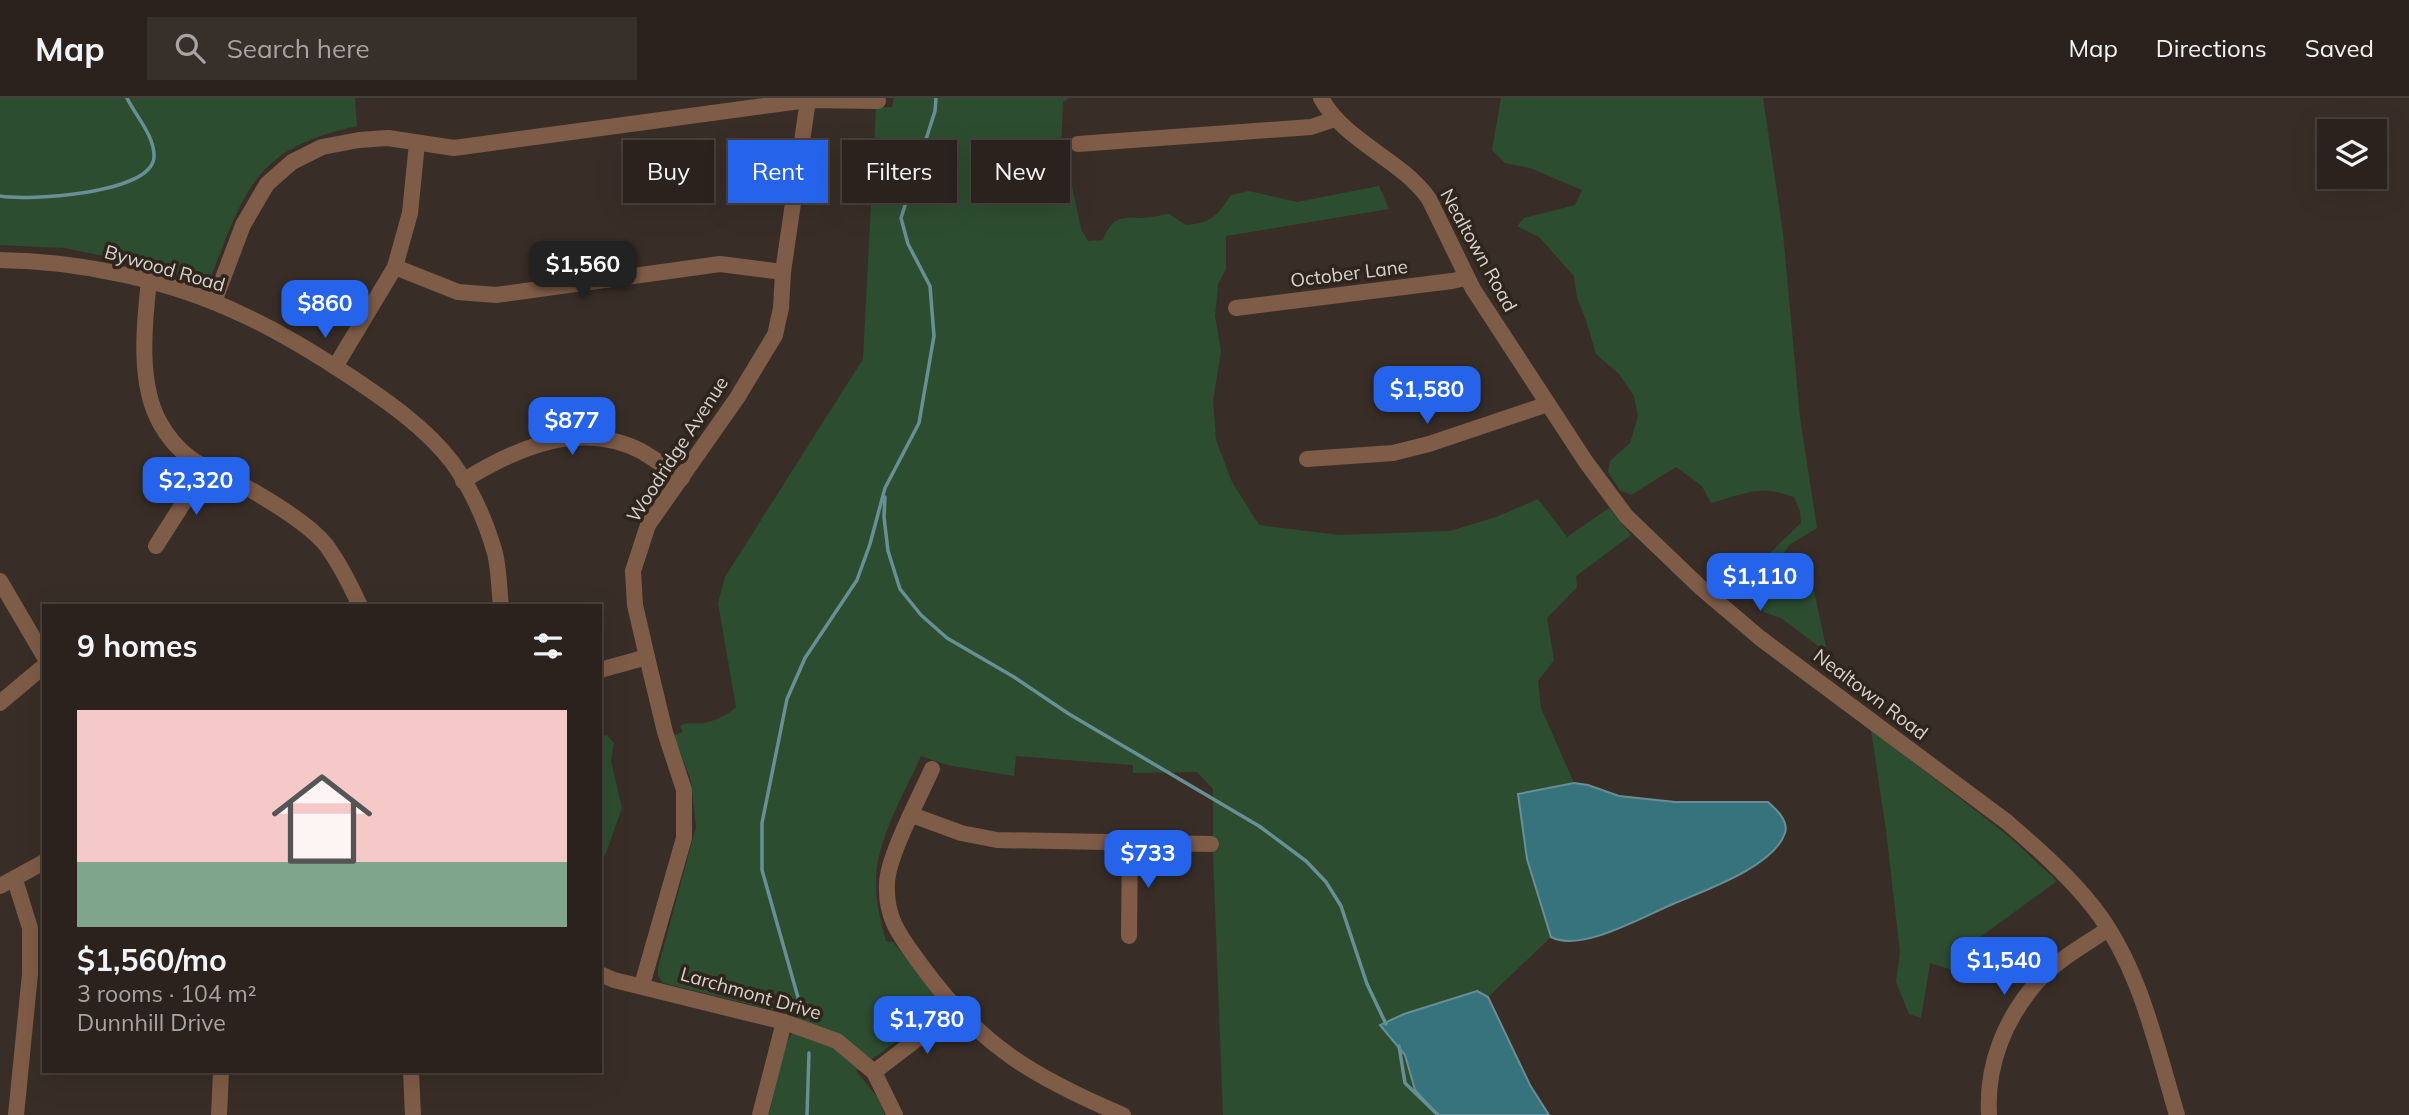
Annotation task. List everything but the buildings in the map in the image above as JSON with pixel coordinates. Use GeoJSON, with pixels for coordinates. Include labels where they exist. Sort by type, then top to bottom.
{"type":"FeatureCollection","features":[{"type":"Feature","properties":{"kind":"street","name":"Nealtown Road"},"geometry":{"type":"LineString","coordinates":[[1321,98],[1335,120],[1420,187],[1429,199],[1466,278],[1606,490],[1649,540],[1760,638],[2007,822],[2063,874],[2095,909],[2136,984],[2177,1115]]}},
{"type":"Feature","properties":{"kind":"street"},"geometry":{"type":"LineString","coordinates":[[214,302],[243,225],[267,184],[292,162],[322,147],[388,138],[454,148],[808,100],[878,101]]}},
{"type":"Feature","properties":{"kind":"street","name":"Woodridge Avenue"},"geometry":{"type":"LineString","coordinates":[[642,985],[684,838],[685,821],[684,790],[665,732],[647,657],[635,605],[633,571],[648,526],[737,398],[775,335],[781,308],[783,272],[808,100]]}},
{"type":"Feature","properties":{"kind":"street"},"geometry":{"type":"LineString","coordinates":[[1077,144],[1311,127],[1335,120]]}},
{"type":"Feature","properties":{"kind":"street"},"geometry":{"type":"LineString","coordinates":[[335,367],[395,267],[410,213],[417,143]]}},
{"type":"Feature","properties":{"kind":"street","name":"Bywood Road"},"geometry":{"type":"LineString","coordinates":[[0,260],[43,262],[149,282],[214,302],[243,314],[377,394],[433,439],[453,464],[481,514],[495,554],[501,604]]}},
{"type":"Feature","properties":{"kind":"street"},"geometry":{"type":"LineString","coordinates":[[395,267],[458,292],[496,295],[720,264],[783,272]]}},
{"type":"Feature","properties":{"kind":"street","name":"October Lane"},"geometry":{"type":"LineString","coordinates":[[1236,308],[1452,282],[1466,278]]}},
{"type":"Feature","properties":{"kind":"street"},"geometry":{"type":"LineString","coordinates":[[149,282],[144,329],[151,398],[159,422],[173,442],[205,469],[253,491],[295,519],[324,543],[347,577],[358,604]]}},
{"type":"Feature","properties":{"kind":"street"},"geometry":{"type":"LineString","coordinates":[[1307,459],[1393,453],[1429,444],[1548,404]]}},
{"type":"Feature","properties":{"kind":"street"},"geometry":{"type":"LineString","coordinates":[[463,481],[522,449],[560,439],[615,442],[641,451],[682,478]]}},
{"type":"Feature","properties":{"kind":"street"},"geometry":{"type":"LineString","coordinates":[[156,546],[205,469]]}},
{"type":"Feature","properties":{"kind":"street"},"geometry":{"type":"LineString","coordinates":[[0,581],[42,653]]}},
{"type":"Feature","properties":{"kind":"street"},"geometry":{"type":"LineString","coordinates":[[602,669],[647,657]]}},
{"type":"Feature","properties":{"kind":"street"},"geometry":{"type":"LineString","coordinates":[[0,703],[42,668]]}},
{"type":"Feature","properties":{"kind":"street"},"geometry":{"type":"LineString","coordinates":[[932,769],[892,861],[887,881],[888,904],[894,927],[955,1010],[992,1043],[1038,1076],[1123,1115]]}},
{"type":"Feature","properties":{"kind":"street"},"geometry":{"type":"LineString","coordinates":[[912,815],[941,827],[981,838],[1211,844]]}},
{"type":"Feature","properties":{"kind":"street"},"geometry":{"type":"LineString","coordinates":[[1129,936],[1130,843]]}},
{"type":"Feature","properties":{"kind":"street"},"geometry":{"type":"LineString","coordinates":[[16,1115],[30,974],[30,928],[7,883],[42,863]]}},
{"type":"Feature","properties":{"kind":"street"},"geometry":{"type":"LineString","coordinates":[[1989,1115],[1992,1069],[1998,1044],[2017,1010],[2039,979],[2108,929]]}},
{"type":"Feature","properties":{"kind":"street","name":"Larchmont Drive"},"geometry":{"type":"LineString","coordinates":[[602,975],[784,1022],[837,1041],[874,1072],[895,1115]]}},
{"type":"Feature","properties":{"kind":"street"},"geometry":{"type":"LineString","coordinates":[[874,1072],[955,1010]]}},
{"type":"Feature","properties":{"kind":"street"},"geometry":{"type":"LineString","coordinates":[[760,1115],[784,1022]]}},
{"type":"Feature","properties":{"kind":"street"},"geometry":{"type":"LineString","coordinates":[[219,1115],[221,1073]]}},
{"type":"Feature","properties":{"kind":"street"},"geometry":{"type":"LineString","coordinates":[[411,1073],[413,1115]]}},
{"type":"Feature","properties":{"kind":"green space"},"geometry":{"type":"Polygon","coordinates":[[[0,98],[355,98],[357,126],[323,135],[296,147],[274,161],[258,177],[233,221],[210,279],[203,283],[149,265],[64,248],[0,245],[0,98]]]}},
{"type":"Feature","properties":{"kind":"green space"},"geometry":{"type":"Polygon","coordinates":[[[894,98],[1069,98],[1063,102],[1061,140],[971,140],[971,203],[1070,203],[1070,164],[1081,229],[1088,241],[1103,240],[1113,223],[1122,218],[1169,214],[1186,225],[1202,222],[1217,213],[1231,195],[1249,191],[1297,202],[1379,186],[1389,209],[1226,236],[1226,269],[1218,284],[1215,316],[1221,351],[1213,401],[1216,440],[1232,482],[1259,525],[1339,535],[1450,531],[1496,517],[1538,499],[1567,537],[1609,508],[1631,535],[1576,576],[1577,587],[1547,618],[1554,660],[1538,681],[1541,708],[1574,783],[1518,795],[1527,859],[1551,937],[1488,997],[1477,991],[1405,1055],[1415,1090],[1438,1115],[1223,1115],[1213,789],[1197,772],[1133,773],[1133,765],[1016,756],[1014,776],[947,765],[921,756],[892,817],[883,843],[877,867],[877,899],[886,941],[893,942],[941,1001],[939,1010],[856,1071],[878,1098],[885,1115],[769,1115],[785,1045],[796,1016],[663,983],[658,976],[696,827],[691,781],[674,735],[683,732],[680,726],[712,721],[736,707],[718,603],[725,577],[863,359],[871,203],[957,203],[957,140],[874,140],[876,108],[892,107],[894,98]]]}},
{"type":"Feature","properties":{"kind":"green space"},"geometry":{"type":"Polygon","coordinates":[[[1501,98],[1763,98],[1783,233],[1800,418],[1817,528],[1789,545],[1784,553],[1804,584],[1814,591],[1826,647],[1821,648],[1781,618],[1764,612],[1758,600],[1767,578],[1766,557],[1801,523],[1800,511],[1794,497],[1761,491],[1711,503],[1702,486],[1676,467],[1631,495],[1620,490],[1608,472],[1610,461],[1630,443],[1638,416],[1634,396],[1619,374],[1596,354],[1577,298],[1574,276],[1539,237],[1517,226],[1524,218],[1575,205],[1582,190],[1530,168],[1505,163],[1492,150],[1501,98]]]}},
{"type":"Feature","properties":{"kind":"green space"},"geometry":{"type":"Polygon","coordinates":[[[1871,730],[2006,834],[2057,881],[1979,938],[1977,947],[1952,970],[1930,963],[1921,1018],[1909,1014],[1896,982],[1900,952],[1871,730]]]}},
{"type":"Feature","properties":{"kind":"green space"},"geometry":{"type":"Polygon","coordinates":[[[607,735],[614,743],[611,761],[622,808],[605,856],[602,851],[602,736],[607,735]]]}},
{"type":"Feature","properties":{"kind":"water"},"geometry":{"type":"Polygon","coordinates":[[[1574,783],[1619,796],[1675,802],[1768,802],[1778,812],[1786,829],[1778,845],[1767,857],[1719,885],[1612,931],[1595,937],[1564,941],[1551,937],[1527,859],[1518,794],[1574,783]]]}},
{"type":"Feature","properties":{"kind":"water"},"geometry":{"type":"Polygon","coordinates":[[[1477,991],[1488,997],[1530,1085],[1549,1115],[1438,1115],[1415,1090],[1405,1055],[1380,1025],[1404,1014],[1477,991]]]}},
{"type":"Feature","properties":{"kind":"waterway"},"geometry":{"type":"LineString","coordinates":[[0,196],[61,196],[87,192],[112,187],[148,170],[154,157],[151,141],[127,98]]}},
{"type":"Feature","properties":{"kind":"waterway"},"geometry":{"type":"LineString","coordinates":[[801,1008],[762,870],[762,823],[787,699],[805,658],[857,580],[885,488],[919,423],[934,336],[930,286],[908,244],[901,218],[935,111],[936,98]]}},
{"type":"Feature","properties":{"kind":"waterway"},"geometry":{"type":"LineString","coordinates":[[885,497],[884,517],[888,551],[900,589],[921,615],[947,638],[1014,677],[1069,714],[1259,826],[1306,861],[1326,882],[1341,906],[1367,984],[1386,1024]]}},
{"type":"Feature","properties":{"kind":"waterway"},"geometry":{"type":"LineString","coordinates":[[1399,1046],[1405,1083],[1438,1115]]}},
{"type":"Feature","properties":{"kind":"waterway"},"geometry":{"type":"LineString","coordinates":[[807,1115],[809,1053]]}}]}
